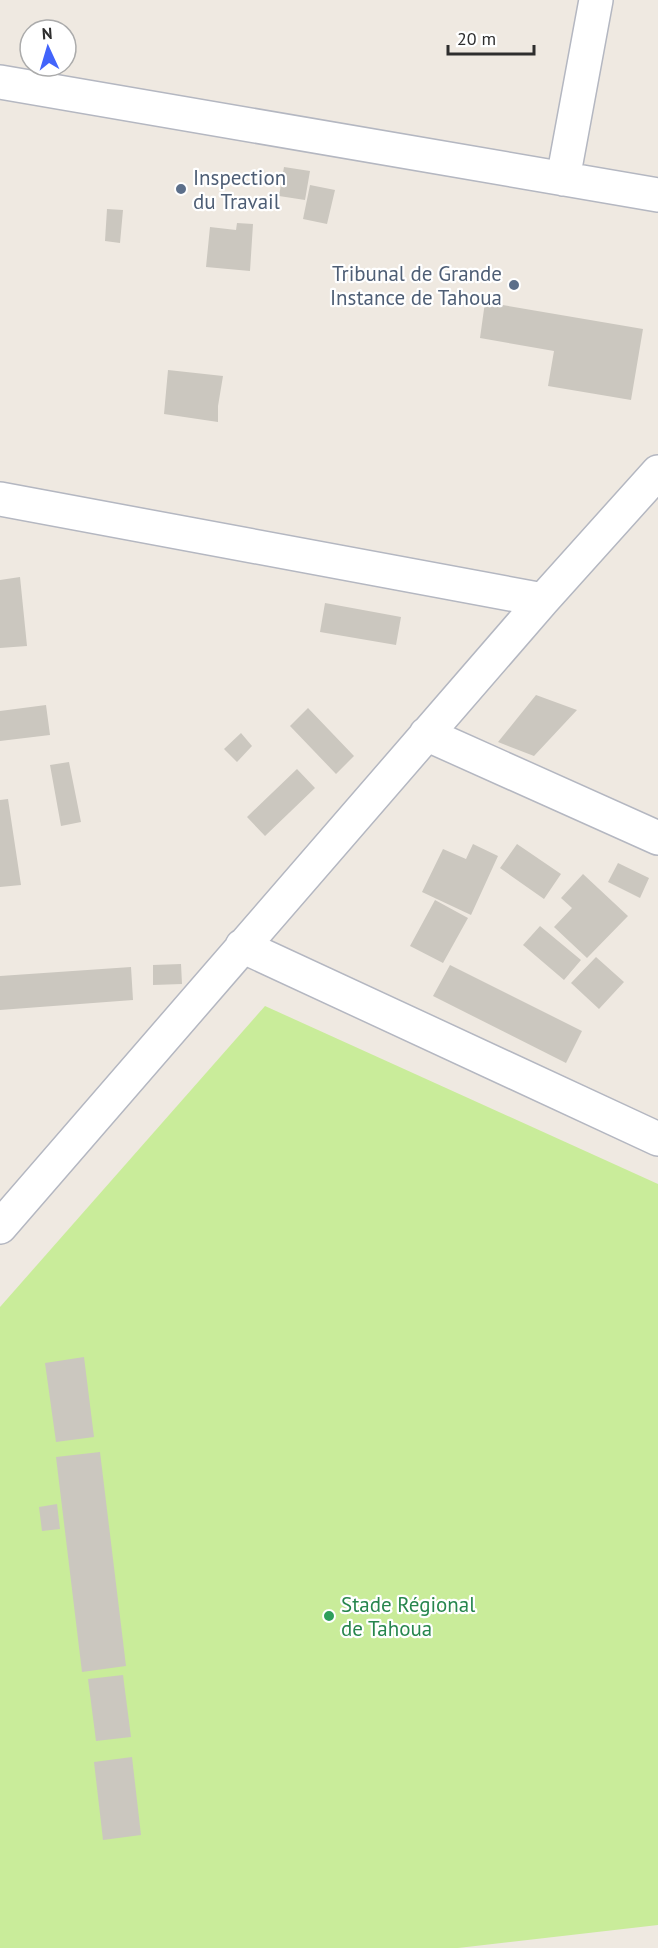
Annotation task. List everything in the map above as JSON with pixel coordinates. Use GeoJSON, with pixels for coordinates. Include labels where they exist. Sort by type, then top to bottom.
{"type":"FeatureCollection","features":[{"type":"Feature","properties":{"kind":"street"},"geometry":{"type":"LineString","coordinates":[[563,179],[596,0]]}},
{"type":"Feature","properties":{"kind":"street"},"geometry":{"type":"LineString","coordinates":[[0,82],[658,195]]}},
{"type":"Feature","properties":{"kind":"street"},"geometry":{"type":"LineString","coordinates":[[0,1227],[426,734],[658,472]]}},
{"type":"Feature","properties":{"kind":"street"},"geometry":{"type":"LineString","coordinates":[[0,499],[543,600]]}},
{"type":"Feature","properties":{"kind":"street"},"geometry":{"type":"LineString","coordinates":[[426,734],[658,838]]}},
{"type":"Feature","properties":{"kind":"street"},"geometry":{"type":"LineString","coordinates":[[242,946],[658,1140]]}},
{"type":"Feature","properties":{"kind":"green space","name":"Stade Régional de Tahoua"},"geometry":{"type":"Polygon","coordinates":[[[265,1006],[658,1184],[658,1925],[458,1948],[0,1948],[0,1307],[265,1006]]]}},
{"type":"Feature","properties":{"kind":"building"},"geometry":{"type":"Polygon","coordinates":[[[284,167],[310,171],[305,200],[279,196],[284,167]]]}},
{"type":"Feature","properties":{"kind":"building"},"geometry":{"type":"Polygon","coordinates":[[[310,185],[335,190],[327,224],[303,219],[310,185]]]}},
{"type":"Feature","properties":{"kind":"building"},"geometry":{"type":"Polygon","coordinates":[[[107,209],[123,210],[120,243],[105,241],[107,209]]]}},
{"type":"Feature","properties":{"kind":"building"},"geometry":{"type":"Polygon","coordinates":[[[237,223],[253,224],[250,271],[206,267],[210,227],[236,230],[237,223]]]}},
{"type":"Feature","properties":{"kind":"building"},"geometry":{"type":"Polygon","coordinates":[[[485,302],[643,329],[631,400],[548,386],[554,351],[480,338],[485,302]]]}},
{"type":"Feature","properties":{"kind":"building"},"geometry":{"type":"Polygon","coordinates":[[[168,370],[223,376],[218,422],[164,414],[168,370]]]}},
{"type":"Feature","properties":{"kind":"building"},"geometry":{"type":"Polygon","coordinates":[[[20,577],[27,646],[0,648],[0,580],[20,577]]]}},
{"type":"Feature","properties":{"kind":"building"},"geometry":{"type":"Polygon","coordinates":[[[325,603],[401,617],[396,645],[320,632],[325,603]]]}},
{"type":"Feature","properties":{"kind":"building"},"geometry":{"type":"Polygon","coordinates":[[[536,695],[577,710],[534,756],[498,742],[536,695]]]}},
{"type":"Feature","properties":{"kind":"building"},"geometry":{"type":"Polygon","coordinates":[[[46,705],[50,735],[0,741],[0,711],[46,705]]]}},
{"type":"Feature","properties":{"kind":"building"},"geometry":{"type":"Polygon","coordinates":[[[308,708],[354,756],[336,774],[290,726],[308,708]]]}},
{"type":"Feature","properties":{"kind":"building"},"geometry":{"type":"Polygon","coordinates":[[[241,733],[252,746],[237,762],[224,749],[241,733]]]}},
{"type":"Feature","properties":{"kind":"building"},"geometry":{"type":"Polygon","coordinates":[[[69,762],[81,822],[61,826],[50,765],[69,762]]]}},
{"type":"Feature","properties":{"kind":"building"},"geometry":{"type":"Polygon","coordinates":[[[297,769],[315,788],[265,836],[247,817],[297,769]]]}},
{"type":"Feature","properties":{"kind":"building"},"geometry":{"type":"Polygon","coordinates":[[[8,799],[21,885],[0,887],[0,800],[8,799]]]}},
{"type":"Feature","properties":{"kind":"building"},"geometry":{"type":"Polygon","coordinates":[[[473,844],[498,856],[471,915],[422,892],[443,849],[466,859],[473,844]]]}},
{"type":"Feature","properties":{"kind":"building"},"geometry":{"type":"Polygon","coordinates":[[[517,844],[561,874],[544,899],[500,868],[517,844]]]}},
{"type":"Feature","properties":{"kind":"building"},"geometry":{"type":"Polygon","coordinates":[[[618,863],[649,878],[640,898],[608,882],[618,863]]]}},
{"type":"Feature","properties":{"kind":"building"},"geometry":{"type":"Polygon","coordinates":[[[583,874],[628,916],[587,958],[554,927],[572,908],[561,898],[583,874]]]}},
{"type":"Feature","properties":{"kind":"building"},"geometry":{"type":"Polygon","coordinates":[[[435,900],[468,918],[443,963],[410,946],[435,900]]]}},
{"type":"Feature","properties":{"kind":"building"},"geometry":{"type":"Polygon","coordinates":[[[540,926],[581,960],[564,980],[523,945],[540,926]]]}},
{"type":"Feature","properties":{"kind":"building"},"geometry":{"type":"Polygon","coordinates":[[[596,957],[624,982],[599,1009],[571,983],[596,957]]]}},
{"type":"Feature","properties":{"kind":"building"},"geometry":{"type":"Polygon","coordinates":[[[181,964],[182,984],[153,985],[153,965],[181,964]]]}},
{"type":"Feature","properties":{"kind":"building"},"geometry":{"type":"Polygon","coordinates":[[[450,965],[582,1031],[566,1063],[433,996],[450,965]]]}},
{"type":"Feature","properties":{"kind":"building"},"geometry":{"type":"Polygon","coordinates":[[[131,967],[133,1000],[0,1010],[0,976],[131,967]]]}},
{"type":"Feature","properties":{"kind":"building"},"geometry":{"type":"Polygon","coordinates":[[[84,1357],[94,1437],[56,1442],[45,1363],[84,1357]]]}},
{"type":"Feature","properties":{"kind":"building"},"geometry":{"type":"Polygon","coordinates":[[[100,1452],[126,1666],[82,1672],[56,1457],[100,1452]]]}},
{"type":"Feature","properties":{"kind":"building"},"geometry":{"type":"Polygon","coordinates":[[[57,1504],[60,1529],[42,1531],[39,1507],[57,1504]]]}},
{"type":"Feature","properties":{"kind":"building"},"geometry":{"type":"Polygon","coordinates":[[[123,1675],[131,1737],[96,1741],[88,1679],[123,1675]]]}},
{"type":"Feature","properties":{"kind":"building"},"geometry":{"type":"Polygon","coordinates":[[[132,1757],[141,1835],[103,1840],[94,1762],[132,1757]]]}},
{"type":"Feature","properties":{"kind":"place","name":"Inspection du Travail"},"geometry":{"type":"Point","coordinates":[181,189]}},
{"type":"Feature","properties":{"kind":"place","name":"Tribunal de Grande Instance de Tahoua"},"geometry":{"type":"Point","coordinates":[514,285]}},
{"type":"Feature","properties":{"kind":"place","name":"Stade Régional de Tahoua"},"geometry":{"type":"Point","coordinates":[329,1616]}}]}
